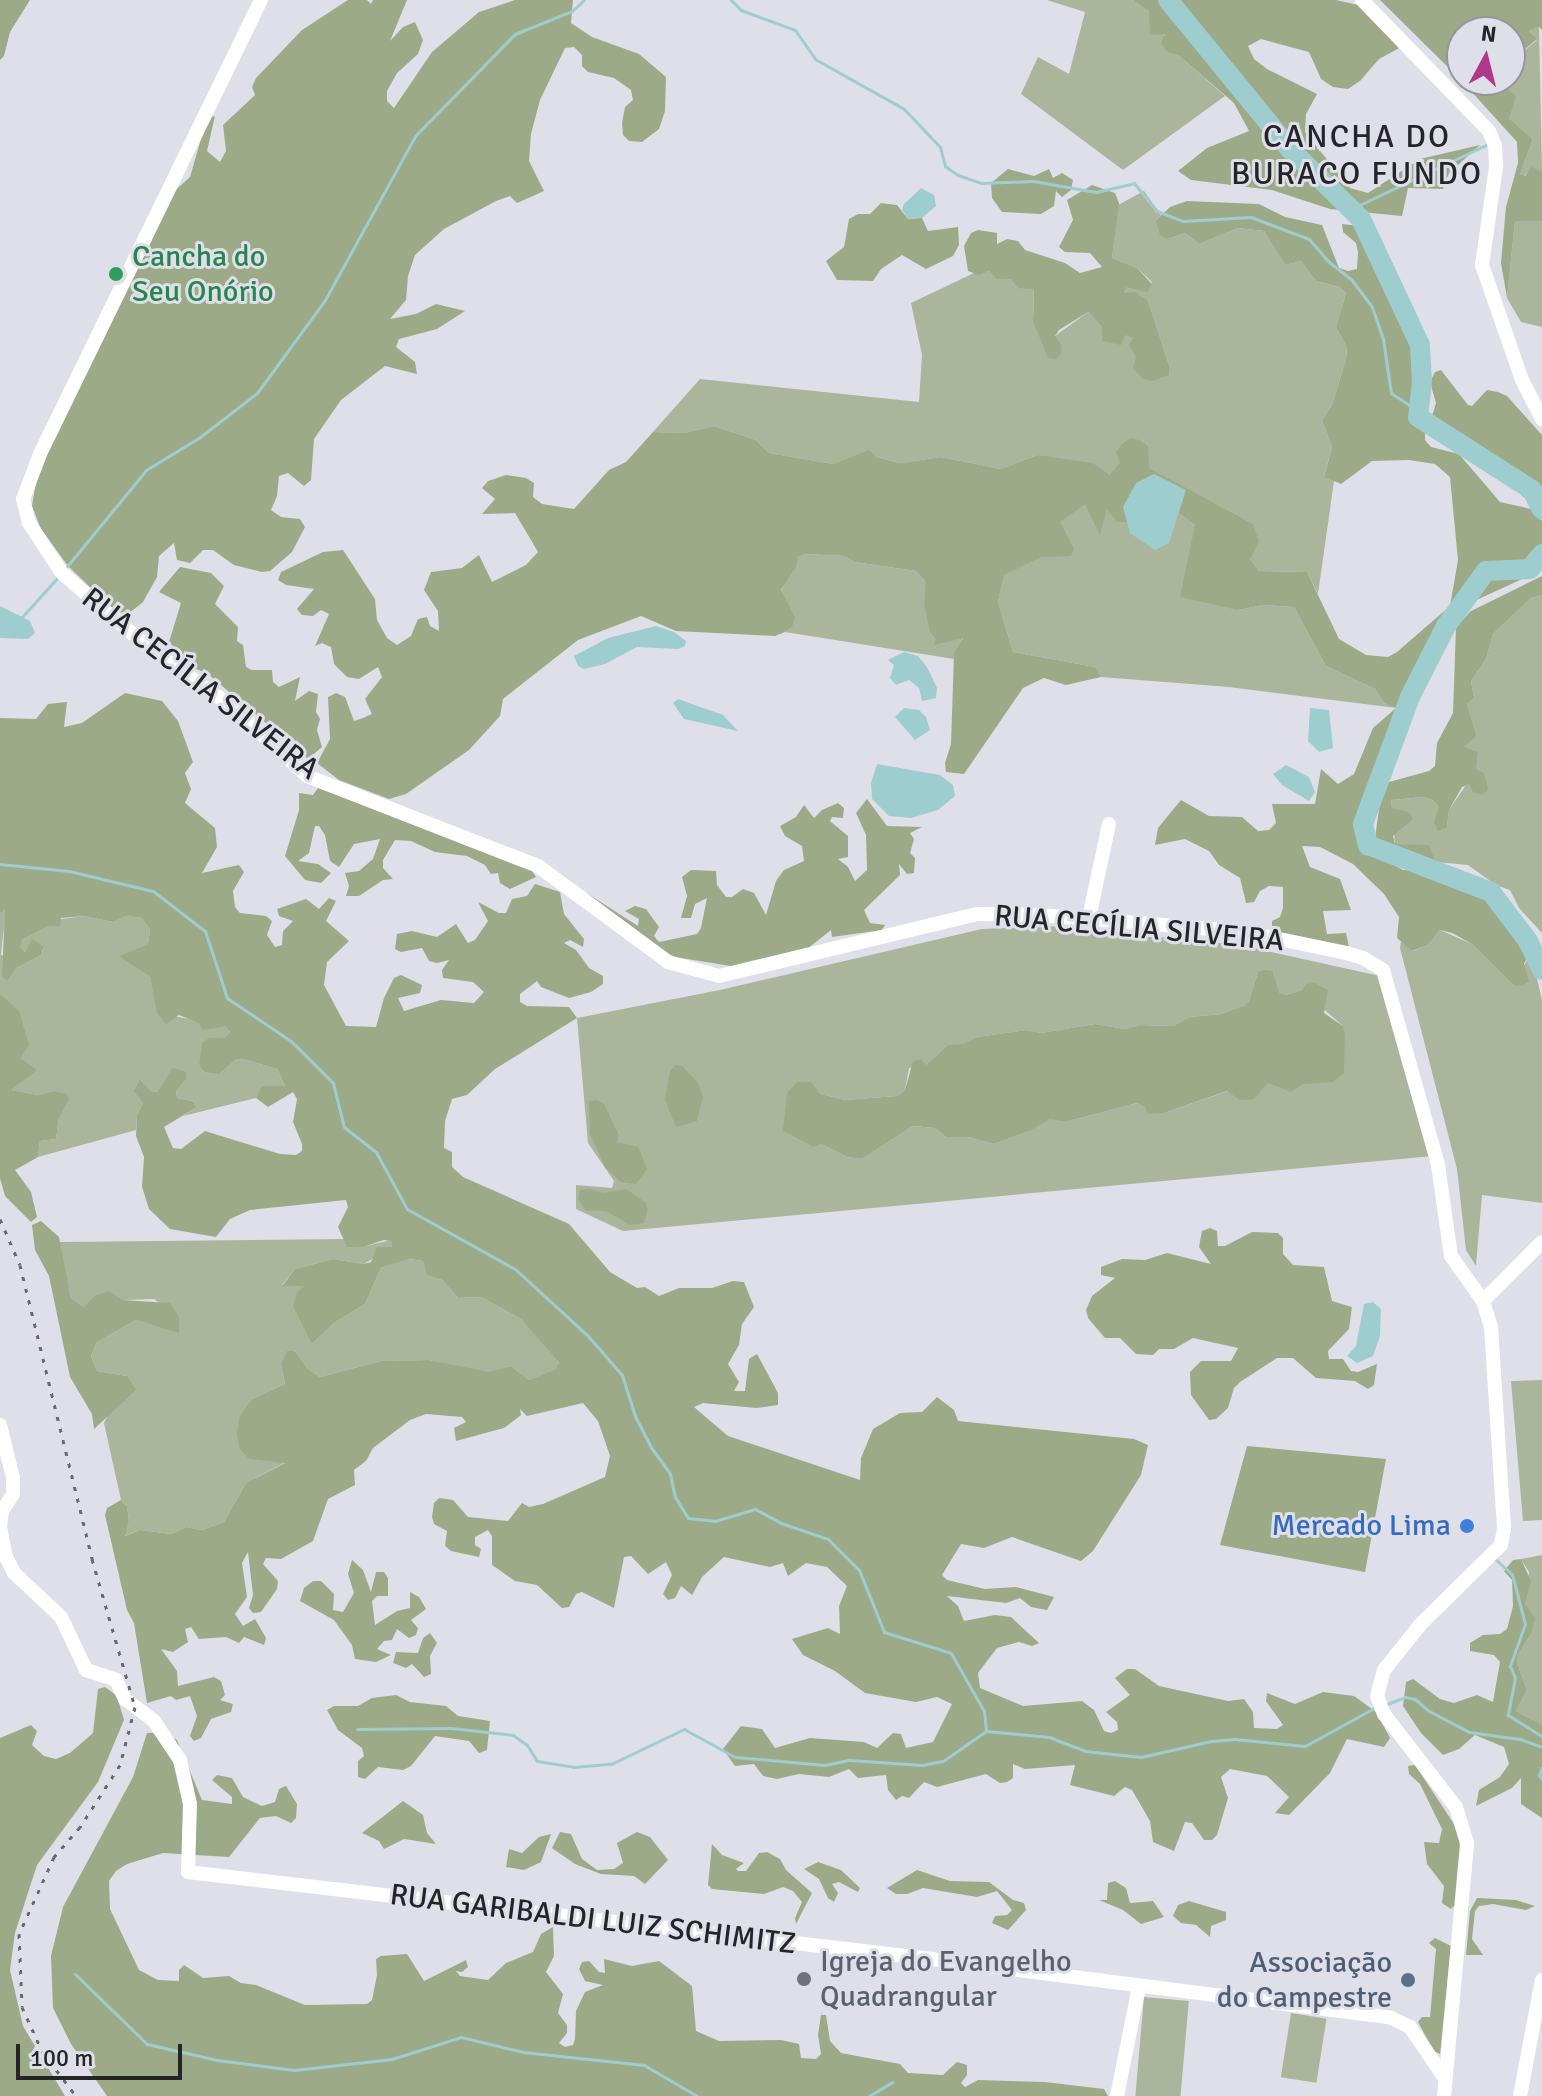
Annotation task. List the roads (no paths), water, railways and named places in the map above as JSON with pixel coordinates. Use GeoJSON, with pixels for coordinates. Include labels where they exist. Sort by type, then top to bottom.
{"type":"FeatureCollection","features":[{"type":"Feature","properties":{"kind":"street","name":"RUA CECÍLIA SILVEIRA"},"geometry":{"type":"LineString","coordinates":[[261,0],[40,454],[23,499],[29,523],[62,573],[153,651],[231,706],[307,776],[538,866],[668,962],[719,976],[978,914],[1089,918],[1240,931],[1363,958],[1383,970],[1438,1165],[1451,1256],[1483,1301]]}},
{"type":"Feature","properties":{"kind":"street"},"geometry":{"type":"LineString","coordinates":[[1362,0],[1489,131],[1495,146],[1496,167],[1482,265],[1522,380],[1542,419]]}},
{"type":"Feature","properties":{"kind":"street"},"geometry":{"type":"LineString","coordinates":[[1089,918],[1109,824]]}},
{"type":"Feature","properties":{"kind":"street"},"geometry":{"type":"LineString","coordinates":[[1444,2096],[1467,1844],[1456,1807],[1384,1714],[1377,1696],[1384,1670],[1420,1625],[1501,1545],[1504,1529],[1491,1327],[1483,1301],[1542,1242]]}},
{"type":"Feature","properties":{"kind":"street","name":"RUA GARIBALDI LUIZ SCHIMITZ"},"geometry":{"type":"LineString","coordinates":[[0,1425],[13,1494],[2,1511],[0,1527],[6,1557],[14,1573],[61,1617],[86,1670],[116,1680],[125,1699],[154,1721],[180,1760],[190,1804],[188,1872],[949,1961],[1391,2018],[1410,2027],[1445,2078]]}},
{"type":"Feature","properties":{"kind":"street"},"geometry":{"type":"LineString","coordinates":[[1520,2096],[1542,1980]]}},
{"type":"Feature","properties":{"kind":"street"},"geometry":{"type":"LineString","coordinates":[[1117,2096],[1139,1987]]}},
{"type":"Feature","properties":{"kind":"water"},"geometry":{"type":"Polygon","coordinates":[[[921,188],[934,195],[936,206],[922,218],[908,219],[902,210],[904,204],[921,188]]]}},
{"type":"Feature","properties":{"kind":"water"},"geometry":{"type":"Polygon","coordinates":[[[1154,474],[1186,490],[1169,543],[1155,550],[1130,533],[1123,507],[1136,483],[1154,474]]]}},
{"type":"Feature","properties":{"kind":"water"},"geometry":{"type":"Polygon","coordinates":[[[0,606],[30,621],[35,633],[28,639],[0,638],[0,606]]]}},
{"type":"Feature","properties":{"kind":"water"},"geometry":{"type":"Polygon","coordinates":[[[656,626],[674,632],[686,641],[685,646],[678,649],[637,647],[605,664],[584,669],[578,666],[574,656],[608,638],[656,626]]]}},
{"type":"Feature","properties":{"kind":"water"},"geometry":{"type":"Polygon","coordinates":[[[904,652],[918,656],[927,667],[937,688],[936,698],[922,701],[919,688],[909,680],[896,685],[890,678],[894,665],[888,660],[904,652]]]}},
{"type":"Feature","properties":{"kind":"water"},"geometry":{"type":"Polygon","coordinates":[[[678,699],[723,715],[738,731],[684,719],[673,703],[678,699]]]}},
{"type":"Feature","properties":{"kind":"water"},"geometry":{"type":"Polygon","coordinates":[[[904,708],[919,710],[926,717],[930,730],[915,740],[895,717],[904,708]]]}},
{"type":"Feature","properties":{"kind":"water"},"geometry":{"type":"Polygon","coordinates":[[[1310,708],[1329,710],[1333,748],[1319,752],[1308,741],[1310,708]]]}},
{"type":"Feature","properties":{"kind":"water"},"geometry":{"type":"Polygon","coordinates":[[[877,764],[940,775],[953,785],[955,796],[938,810],[911,818],[889,816],[872,799],[871,783],[877,764]]]}},
{"type":"Feature","properties":{"kind":"water"},"geometry":{"type":"Polygon","coordinates":[[[1286,765],[1309,777],[1315,792],[1309,801],[1282,785],[1273,774],[1286,765]]]}},
{"type":"Feature","properties":{"kind":"water"},"geometry":{"type":"Polygon","coordinates":[[[1373,1302],[1381,1309],[1380,1336],[1373,1356],[1357,1363],[1347,1356],[1356,1346],[1364,1304],[1373,1302]]]}},
{"type":"Feature","properties":{"kind":"waterway"},"geometry":{"type":"LineString","coordinates":[[64,570],[146,470],[200,437],[257,393],[325,300],[415,136],[515,34],[572,11],[584,0]]}},
{"type":"Feature","properties":{"kind":"waterway"},"geometry":{"type":"LineString","coordinates":[[731,0],[741,10],[795,30],[815,59],[904,109],[940,147],[945,166],[958,175],[981,183],[1033,181],[1096,192],[1134,183],[1157,211],[1183,221],[1251,217],[1309,239],[1329,262],[1351,279],[1372,307],[1383,339],[1391,393],[1408,404],[1418,417]]}},
{"type":"Feature","properties":{"kind":"waterway"},"geometry":{"type":"LineString","coordinates":[[1168,0],[1290,149],[1361,219],[1420,345],[1422,381],[1418,417],[1532,490],[1542,510]]}},
{"type":"Feature","properties":{"kind":"waterway"},"geometry":{"type":"LineString","coordinates":[[1351,209],[1486,145]]}},
{"type":"Feature","properties":{"kind":"waterway"},"geometry":{"type":"LineString","coordinates":[[1542,554],[1530,569],[1486,571],[1446,626],[1410,697],[1363,824],[1368,845],[1491,892],[1528,941],[1542,970]]}},
{"type":"Feature","properties":{"kind":"waterway"},"geometry":{"type":"LineString","coordinates":[[21,618],[59,576]]}},
{"type":"Feature","properties":{"kind":"waterway"},"geometry":{"type":"LineString","coordinates":[[0,864],[69,871],[153,891],[205,931],[227,998],[291,1041],[333,1083],[344,1127],[376,1152],[407,1209],[515,1269],[588,1336],[622,1375],[635,1416],[650,1446],[670,1474],[675,1497],[688,1518],[715,1521],[755,1509],[781,1523],[828,1539],[859,1570],[884,1632],[951,1653],[984,1711],[986,1731]]}},
{"type":"Feature","properties":{"kind":"waterway"},"geometry":{"type":"LineString","coordinates":[[1494,1558],[1512,1574],[1525,1624],[1510,1666],[1515,1678],[1508,1715],[1542,1736]]}},
{"type":"Feature","properties":{"kind":"waterway"},"geometry":{"type":"LineString","coordinates":[[1387,1704],[1405,1697],[1415,1699],[1429,1711],[1469,1732],[1520,1739],[1542,1747]]}},
{"type":"Feature","properties":{"kind":"waterway"},"geometry":{"type":"LineString","coordinates":[[357,1729],[451,1728],[513,1735],[527,1745],[537,1761],[573,1767],[611,1764],[684,1729],[735,1757],[825,1765],[849,1760],[922,1765],[943,1761],[986,1731],[1049,1737],[1085,1751],[1141,1757],[1211,1741],[1235,1739],[1305,1746],[1376,1707]]}},
{"type":"Feature","properties":{"kind":"waterway"},"geometry":{"type":"LineString","coordinates":[[1542,1767],[1539,1775],[1542,1779]]}},
{"type":"Feature","properties":{"kind":"waterway"},"geometry":{"type":"LineString","coordinates":[[75,1974],[147,2044],[217,2060],[294,2070],[392,2059],[461,2037],[523,2052],[644,2065],[697,2096]]}},
{"type":"Feature","properties":{"kind":"waterway"},"geometry":{"type":"LineString","coordinates":[[869,2096],[892,2082]]}},
{"type":"Feature","properties":{"kind":"railway"},"geometry":{"type":"LineString","coordinates":[[0,1219],[20,1265],[92,1559],[135,1707],[120,1765],[80,1827],[54,1857],[19,1934],[22,2007],[42,2051],[76,2096]]}},
{"type":"Feature","properties":{"kind":"place","name":"Cancha do Seu Onório"},"geometry":{"type":"Point","coordinates":[116,274]}},
{"type":"Feature","properties":{"kind":"place","name":"Mercado Lima"},"geometry":{"type":"Point","coordinates":[1467,1526]}},
{"type":"Feature","properties":{"kind":"place","name":"Igreja do Evangelho Quadrangular"},"geometry":{"type":"Point","coordinates":[804,1979]}},
{"type":"Feature","properties":{"kind":"place","name":"Associação do Campestre"},"geometry":{"type":"Point","coordinates":[1408,1980]}},
{"type":"Feature","properties":{"kind":"district","name":"CANCHA DO BURACO FUNDO"},"geometry":{"type":"Point","coordinates":[1357,156]}}]}
